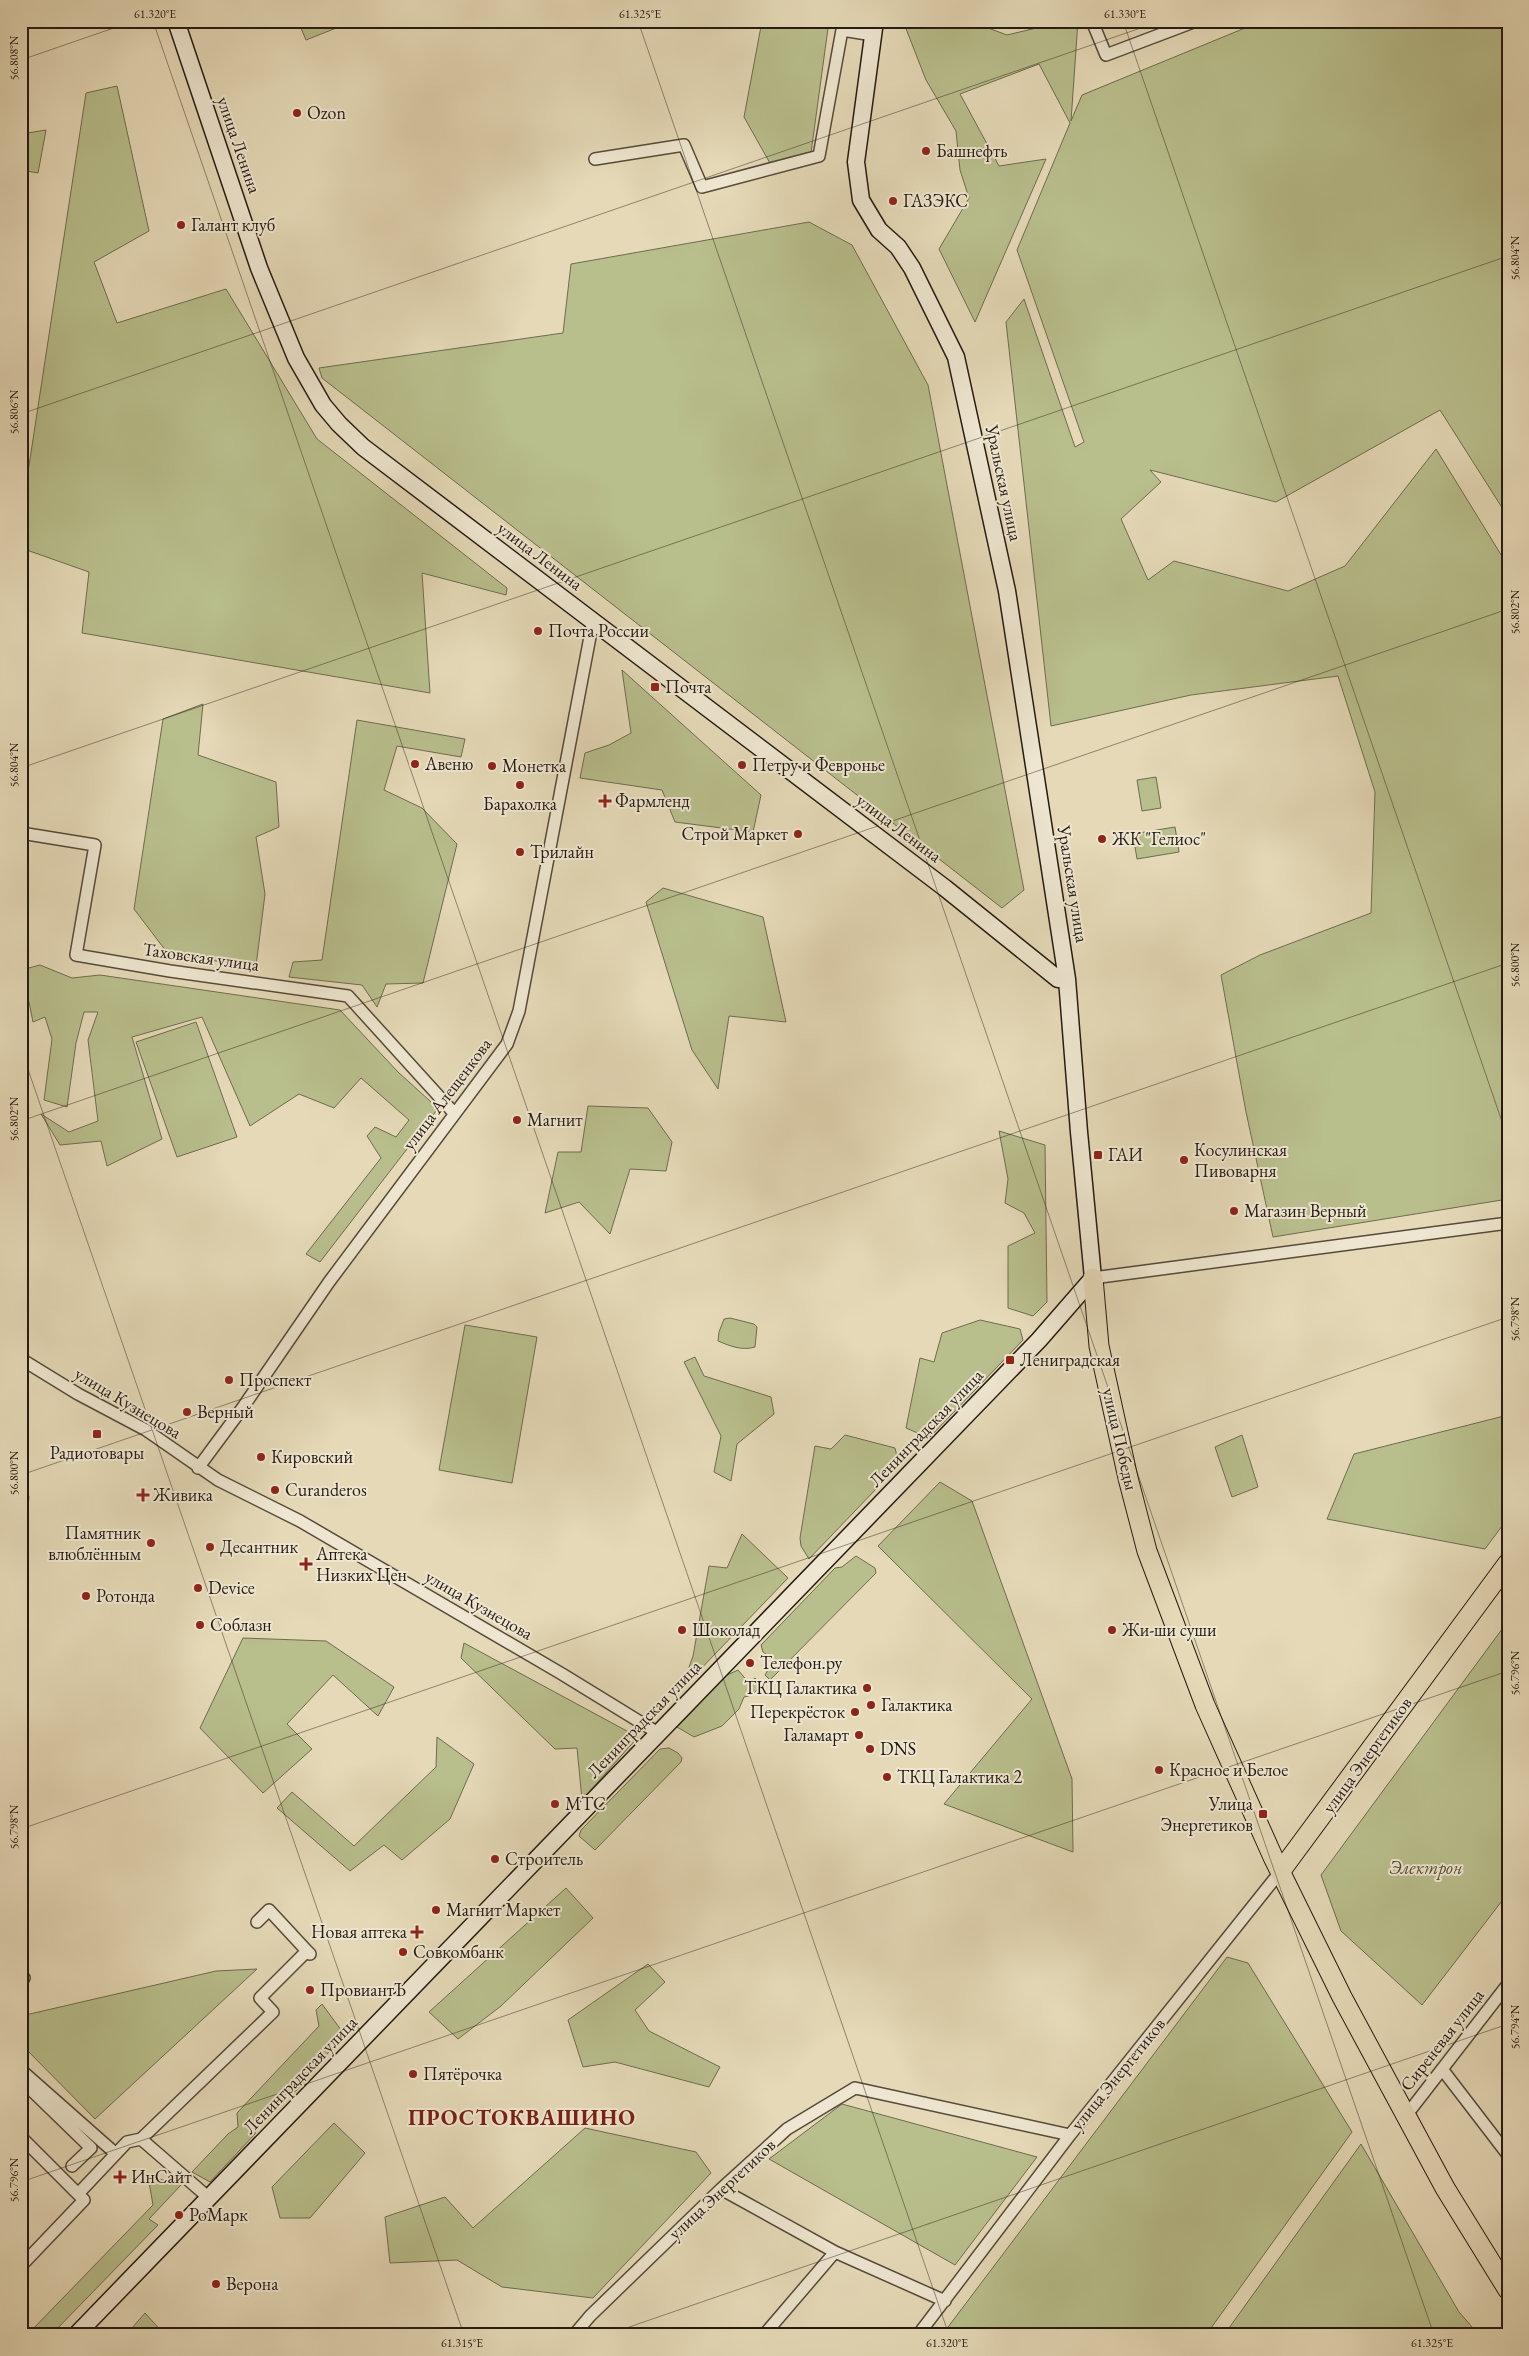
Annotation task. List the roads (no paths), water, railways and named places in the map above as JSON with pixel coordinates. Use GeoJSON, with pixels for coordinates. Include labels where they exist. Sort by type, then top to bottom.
{"type":"FeatureCollection","features":[{"type":"Feature","properties":{"kind":"main road","name":"улица Ленина"},"geometry":{"type":"LineString","coordinates":[[176,21],[263,277],[296,358],[323,404],[339,424],[363,446],[945,888],[1058,979],[1067,980]]}},
{"type":"Feature","properties":{"kind":"main road","name":"Уральская улица"},"geometry":{"type":"LineString","coordinates":[[874,28],[856,162],[861,200],[879,230],[898,248],[912,268],[956,357],[1007,590],[1067,980]]}},
{"type":"Feature","properties":{"kind":"main road","name":"улица Победы"},"geometry":{"type":"LineString","coordinates":[[1067,980],[1078,1132],[1100,1346],[1128,1478],[1147,1551],[1205,1705],[1280,1872],[1342,1997],[1405,2117],[1445,2188],[1508,2290]]}},
{"type":"Feature","properties":{"kind":"main road","name":"Ленинградская улица"},"geometry":{"type":"LineString","coordinates":[[76,2335],[1039,1340],[1093,1278]]}},
{"type":"Feature","properties":{"kind":"main road","name":"улица Энергетиков"},"geometry":{"type":"LineString","coordinates":[[1280,1872],[1508,1563]]}},
{"type":"Feature","properties":{"kind":"street"},"geometry":{"type":"LineString","coordinates":[[1092,21],[1106,56],[1196,21]]}},
{"type":"Feature","properties":{"kind":"street"},"geometry":{"type":"LineString","coordinates":[[595,159],[684,145],[702,187],[819,156],[843,26],[874,28]]}},
{"type":"Feature","properties":{"kind":"street","name":"улица Алещенкова"},"geometry":{"type":"LineString","coordinates":[[198,1468],[246,1403],[329,1282],[507,1044],[519,1010],[594,621]]}},
{"type":"Feature","properties":{"kind":"street","name":"Таховская улица"},"geometry":{"type":"LineString","coordinates":[[21,833],[95,846],[76,955],[170,971],[348,996],[454,1113]]}},
{"type":"Feature","properties":{"kind":"street"},"geometry":{"type":"LineString","coordinates":[[1093,1278],[1508,1223]]}},
{"type":"Feature","properties":{"kind":"street","name":"улица Кузнецова"},"geometry":{"type":"LineString","coordinates":[[21,1359],[78,1394],[146,1430],[198,1468],[218,1480],[300,1520],[562,1674],[658,1733]]}},
{"type":"Feature","properties":{"kind":"street","name":"улица Энергетиков"},"geometry":{"type":"LineString","coordinates":[[574,2335],[590,2316],[721,2189],[787,2129],[855,2088],[1070,2135],[1280,1872]]}},
{"type":"Feature","properties":{"kind":"street"},"geometry":{"type":"LineString","coordinates":[[78,2194],[115,2153],[127,2142],[141,2139],[273,2012],[260,1998],[308,1953],[269,1910],[256,1922]]}},
{"type":"Feature","properties":{"kind":"street","name":"Сиреневая улица"},"geometry":{"type":"LineString","coordinates":[[1405,2117],[1508,1984]]}},
{"type":"Feature","properties":{"kind":"street"},"geometry":{"type":"LineString","coordinates":[[1442,2069],[1508,2154]]}},
{"type":"Feature","properties":{"kind":"street"},"geometry":{"type":"LineString","coordinates":[[21,2070],[115,2153]]}},
{"type":"Feature","properties":{"kind":"street"},"geometry":{"type":"LineString","coordinates":[[21,2080],[91,2148],[72,2166]]}},
{"type":"Feature","properties":{"kind":"street"},"geometry":{"type":"LineString","coordinates":[[918,2335],[1070,2135]]}},
{"type":"Feature","properties":{"kind":"street"},"geometry":{"type":"LineString","coordinates":[[21,2137],[84,2200],[21,2266]]}},
{"type":"Feature","properties":{"kind":"street"},"geometry":{"type":"LineString","coordinates":[[141,2139],[209,2198]]}},
{"type":"Feature","properties":{"kind":"street"},"geometry":{"type":"LineString","coordinates":[[721,2189],[834,2252],[945,2301]]}},
{"type":"Feature","properties":{"kind":"street"},"geometry":{"type":"LineString","coordinates":[[764,2335],[834,2252]]}},
{"type":"Feature","properties":{"kind":"place","name":"Ozon"},"geometry":{"type":"Point","coordinates":[297,113]}},
{"type":"Feature","properties":{"kind":"place","name":"Башнефть"},"geometry":{"type":"Point","coordinates":[926,151]}},
{"type":"Feature","properties":{"kind":"place","name":"ГАЗЭКС"},"geometry":{"type":"Point","coordinates":[893,201]}},
{"type":"Feature","properties":{"kind":"place","name":"Галант клуб"},"geometry":{"type":"Point","coordinates":[181,225]}},
{"type":"Feature","properties":{"kind":"place","name":"Почта России"},"geometry":{"type":"Point","coordinates":[538,631]}},
{"type":"Feature","properties":{"kind":"place","name":"Почта"},"geometry":{"type":"Point","coordinates":[655,687]}},
{"type":"Feature","properties":{"kind":"place","name":"Авеню"},"geometry":{"type":"Point","coordinates":[415,764]}},
{"type":"Feature","properties":{"kind":"place","name":"Петру и Февронье"},"geometry":{"type":"Point","coordinates":[742,765]}},
{"type":"Feature","properties":{"kind":"place","name":"Монетка"},"geometry":{"type":"Point","coordinates":[492,766]}},
{"type":"Feature","properties":{"kind":"place","name":"Барахолка"},"geometry":{"type":"Point","coordinates":[520,785]}},
{"type":"Feature","properties":{"kind":"place","name":"Фармленд"},"geometry":{"type":"Point","coordinates":[605,801]}},
{"type":"Feature","properties":{"kind":"place","name":"Строй Маркет"},"geometry":{"type":"Point","coordinates":[798,834]}},
{"type":"Feature","properties":{"kind":"place","name":"ЖК \"Гелиос\""},"geometry":{"type":"Point","coordinates":[1102,839]}},
{"type":"Feature","properties":{"kind":"place","name":"Трилайн"},"geometry":{"type":"Point","coordinates":[520,852]}},
{"type":"Feature","properties":{"kind":"place","name":"Магнит"},"geometry":{"type":"Point","coordinates":[517,1120]}},
{"type":"Feature","properties":{"kind":"place","name":"ГАИ"},"geometry":{"type":"Point","coordinates":[1098,1155]}},
{"type":"Feature","properties":{"kind":"place","name":"Косулинская Пивоварня"},"geometry":{"type":"Point","coordinates":[1184,1160]}},
{"type":"Feature","properties":{"kind":"place","name":"Магазин Верный"},"geometry":{"type":"Point","coordinates":[1234,1211]}},
{"type":"Feature","properties":{"kind":"place","name":"Лениградская"},"geometry":{"type":"Point","coordinates":[1010,1360]}},
{"type":"Feature","properties":{"kind":"place","name":"Проспект"},"geometry":{"type":"Point","coordinates":[229,1380]}},
{"type":"Feature","properties":{"kind":"place","name":"Верный"},"geometry":{"type":"Point","coordinates":[187,1412]}},
{"type":"Feature","properties":{"kind":"place","name":"Радиотовары"},"geometry":{"type":"Point","coordinates":[97,1434]}},
{"type":"Feature","properties":{"kind":"place","name":"Кировский"},"geometry":{"type":"Point","coordinates":[261,1457]}},
{"type":"Feature","properties":{"kind":"place","name":"Curanderos"},"geometry":{"type":"Point","coordinates":[275,1490]}},
{"type":"Feature","properties":{"kind":"place","name":"Живика"},"geometry":{"type":"Point","coordinates":[143,1495]}},
{"type":"Feature","properties":{"kind":"place","name":"Памятник влюблённым"},"geometry":{"type":"Point","coordinates":[151,1543]}},
{"type":"Feature","properties":{"kind":"place","name":"Десантник"},"geometry":{"type":"Point","coordinates":[210,1547]}},
{"type":"Feature","properties":{"kind":"place","name":"Аптека Низких Цен"},"geometry":{"type":"Point","coordinates":[306,1564]}},
{"type":"Feature","properties":{"kind":"place","name":"Device"},"geometry":{"type":"Point","coordinates":[198,1588]}},
{"type":"Feature","properties":{"kind":"place","name":"Ротонда"},"geometry":{"type":"Point","coordinates":[86,1596]}},
{"type":"Feature","properties":{"kind":"place","name":"Соблазн"},"geometry":{"type":"Point","coordinates":[200,1625]}},
{"type":"Feature","properties":{"kind":"place","name":"Шоколад"},"geometry":{"type":"Point","coordinates":[682,1630]}},
{"type":"Feature","properties":{"kind":"place","name":"Жи-ши суши"},"geometry":{"type":"Point","coordinates":[1112,1630]}},
{"type":"Feature","properties":{"kind":"place","name":"Телефон.ру"},"geometry":{"type":"Point","coordinates":[750,1663]}},
{"type":"Feature","properties":{"kind":"place","name":"ТКЦ Галактика"},"geometry":{"type":"Point","coordinates":[867,1688]}},
{"type":"Feature","properties":{"kind":"place","name":"Галактика"},"geometry":{"type":"Point","coordinates":[871,1705]}},
{"type":"Feature","properties":{"kind":"place","name":"Перекрёсток"},"geometry":{"type":"Point","coordinates":[855,1712]}},
{"type":"Feature","properties":{"kind":"place","name":"Галамарт"},"geometry":{"type":"Point","coordinates":[859,1735]}},
{"type":"Feature","properties":{"kind":"place","name":"DNS"},"geometry":{"type":"Point","coordinates":[870,1749]}},
{"type":"Feature","properties":{"kind":"place","name":"Красное и Белое"},"geometry":{"type":"Point","coordinates":[1159,1770]}},
{"type":"Feature","properties":{"kind":"place","name":"ТКЦ Галактика 2"},"geometry":{"type":"Point","coordinates":[887,1777]}},
{"type":"Feature","properties":{"kind":"place","name":"МТС"},"geometry":{"type":"Point","coordinates":[555,1804]}},
{"type":"Feature","properties":{"kind":"place","name":"Улица Энергетиков"},"geometry":{"type":"Point","coordinates":[1263,1814]}},
{"type":"Feature","properties":{"kind":"place","name":"Строитель"},"geometry":{"type":"Point","coordinates":[495,1859]}},
{"type":"Feature","properties":{"kind":"place","name":"Магнит Маркет"},"geometry":{"type":"Point","coordinates":[436,1910]}},
{"type":"Feature","properties":{"kind":"place","name":"Новая аптека"},"geometry":{"type":"Point","coordinates":[417,1932]}},
{"type":"Feature","properties":{"kind":"place","name":"Совкомбанк"},"geometry":{"type":"Point","coordinates":[403,1952]}},
{"type":"Feature","properties":{"kind":"place","name":"ПровиантЪ"},"geometry":{"type":"Point","coordinates":[310,1990]}},
{"type":"Feature","properties":{"kind":"place","name":"Пятёрочка"},"geometry":{"type":"Point","coordinates":[413,2074]}},
{"type":"Feature","properties":{"kind":"place","name":"ИнСайт"},"geometry":{"type":"Point","coordinates":[120,2177]}},
{"type":"Feature","properties":{"kind":"place","name":"РоМарк"},"geometry":{"type":"Point","coordinates":[179,2215]}},
{"type":"Feature","properties":{"kind":"place","name":"Верона"},"geometry":{"type":"Point","coordinates":[216,2284]}},
{"type":"Feature","properties":{"kind":"district","name":"ПРОСТОКВАШИНО"},"geometry":{"type":"Point","coordinates":[522,2117]}},
{"type":"Feature","properties":{"kind":"park label","name":"Электрон"},"geometry":{"type":"Point","coordinates":[1426,1868]}}]}
